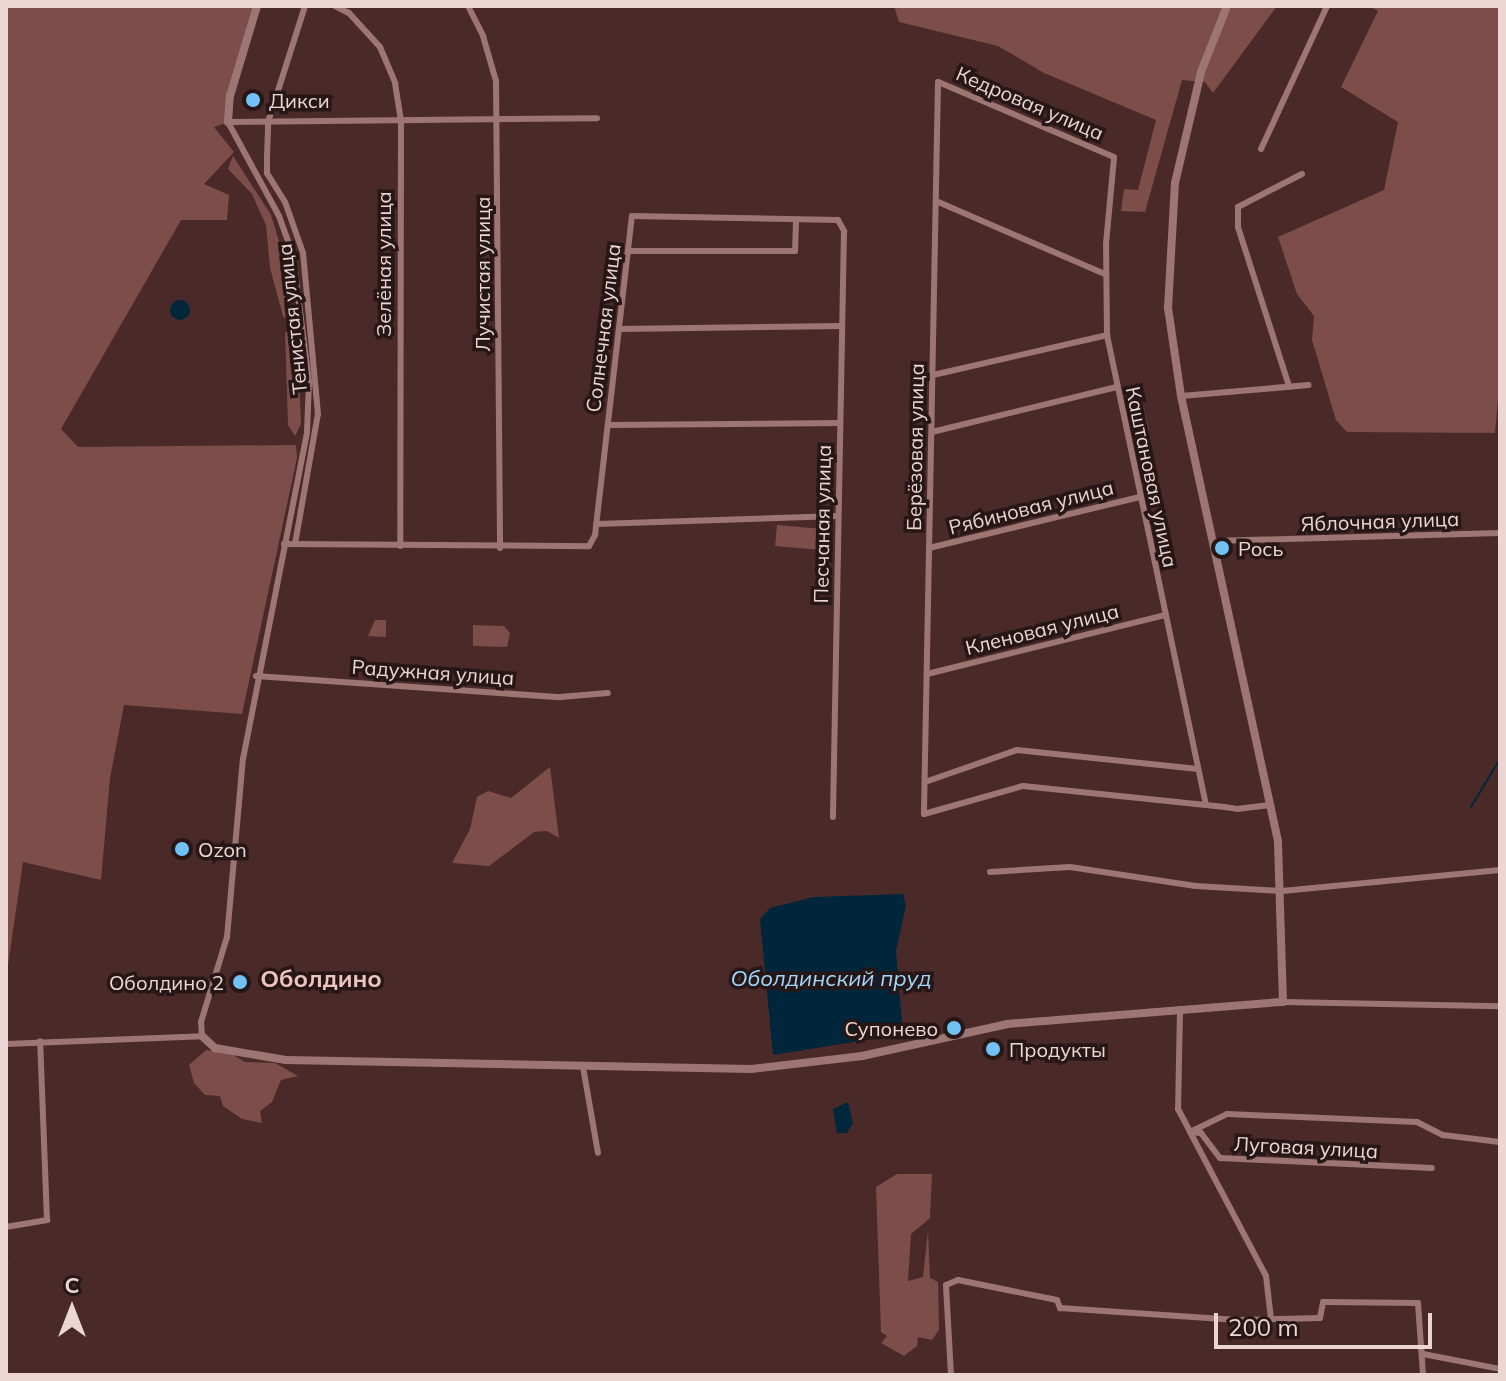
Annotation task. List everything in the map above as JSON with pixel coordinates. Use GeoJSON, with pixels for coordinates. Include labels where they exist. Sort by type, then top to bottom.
{"type":"FeatureCollection","features":[{"type":"Feature","properties":{"kind":"street"},"geometry":{"type":"LineString","coordinates":[[257,6],[230,96],[228,122],[279,216],[293,255],[309,382],[307,432],[256,676],[233,834],[227,937],[201,1022],[202,1036],[215,1048],[286,1060],[751,1069],[862,1056],[1007,1024],[1180,1009],[1283,1002],[1500,1006]]}},
{"type":"Feature","properties":{"kind":"street","name":"Тенистая улица"},"geometry":{"type":"LineString","coordinates":[[295,544],[318,414],[303,253],[285,202],[267,173],[268,122],[305,6]]}},
{"type":"Feature","properties":{"kind":"street","name":"Зелёная улица"},"geometry":{"type":"LineString","coordinates":[[335,6],[380,47],[395,83],[401,120],[400,546]]}},
{"type":"Feature","properties":{"kind":"street","name":"Лучистая улица"},"geometry":{"type":"LineString","coordinates":[[468,6],[490,58],[497,118],[500,548]]}},
{"type":"Feature","properties":{"kind":"street"},"geometry":{"type":"LineString","coordinates":[[1227,6],[1192,103],[1169,230],[1168,308],[1181,396],[1270,805],[1282,891],[1283,1002]]}},
{"type":"Feature","properties":{"kind":"street"},"geometry":{"type":"LineString","coordinates":[[1261,149],[1327,6]]}},
{"type":"Feature","properties":{"kind":"street","name":"Кедровая улица"},"geometry":{"type":"LineString","coordinates":[[938,82],[1108,153]]}},
{"type":"Feature","properties":{"kind":"street","name":"Берёзовая улица"},"geometry":{"type":"LineString","coordinates":[[938,82],[924,814],[1023,786],[1206,805]]}},
{"type":"Feature","properties":{"kind":"street"},"geometry":{"type":"LineString","coordinates":[[228,122],[597,118]]}},
{"type":"Feature","properties":{"kind":"street","name":"Каштановая улица"},"geometry":{"type":"LineString","coordinates":[[1108,153],[1114,162],[1105,274],[1107,335],[1206,805]]}},
{"type":"Feature","properties":{"kind":"street"},"geometry":{"type":"LineString","coordinates":[[1289,386],[1238,227],[1238,207],[1302,174]]}},
{"type":"Feature","properties":{"kind":"street"},"geometry":{"type":"LineString","coordinates":[[936,201],[1105,274]]}},
{"type":"Feature","properties":{"kind":"street","name":"Солнечная улица"},"geometry":{"type":"LineString","coordinates":[[597,524],[632,216],[838,220],[844,231]]}},
{"type":"Feature","properties":{"kind":"street"},"geometry":{"type":"LineString","coordinates":[[628,251],[795,251],[796,220]]}},
{"type":"Feature","properties":{"kind":"street","name":"Песчаная улица"},"geometry":{"type":"LineString","coordinates":[[833,817],[844,231]]}},
{"type":"Feature","properties":{"kind":"street"},"geometry":{"type":"LineString","coordinates":[[619,329],[842,326]]}},
{"type":"Feature","properties":{"kind":"street"},"geometry":{"type":"LineString","coordinates":[[933,375],[1107,335]]}},
{"type":"Feature","properties":{"kind":"street"},"geometry":{"type":"LineString","coordinates":[[1181,396],[1309,385]]}},
{"type":"Feature","properties":{"kind":"street"},"geometry":{"type":"LineString","coordinates":[[932,432],[1116,387]]}},
{"type":"Feature","properties":{"kind":"street"},"geometry":{"type":"LineString","coordinates":[[608,425],[840,423]]}},
{"type":"Feature","properties":{"kind":"street","name":"Рябиновая улица"},"geometry":{"type":"LineString","coordinates":[[929,548],[1140,497]]}},
{"type":"Feature","properties":{"kind":"street"},"geometry":{"type":"LineString","coordinates":[[284,544],[572,549],[589,546],[597,524],[838,516]]}},
{"type":"Feature","properties":{"kind":"street","name":"Яблочная улица"},"geometry":{"type":"LineString","coordinates":[[1213,541],[1500,533]]}},
{"type":"Feature","properties":{"kind":"street","name":"Кленовая улица"},"geometry":{"type":"LineString","coordinates":[[927,674],[1165,615]]}},
{"type":"Feature","properties":{"kind":"street","name":"Радужная улица"},"geometry":{"type":"LineString","coordinates":[[256,676],[560,697],[608,693]]}},
{"type":"Feature","properties":{"kind":"street"},"geometry":{"type":"LineString","coordinates":[[925,782],[1017,750],[1198,769]]}},
{"type":"Feature","properties":{"kind":"street"},"geometry":{"type":"LineString","coordinates":[[1206,805],[1270,805]]}},
{"type":"Feature","properties":{"kind":"street"},"geometry":{"type":"LineString","coordinates":[[990,872],[1070,867],[1196,886],[1282,891],[1500,870]]}},
{"type":"Feature","properties":{"kind":"street"},"geometry":{"type":"LineString","coordinates":[[1180,1009],[1178,1109],[1266,1276],[1271,1319]]}},
{"type":"Feature","properties":{"kind":"street"},"geometry":{"type":"LineString","coordinates":[[6,1044],[202,1036]]}},
{"type":"Feature","properties":{"kind":"street"},"geometry":{"type":"LineString","coordinates":[[6,1227],[47,1220],[40,1041]]}},
{"type":"Feature","properties":{"kind":"street"},"geometry":{"type":"LineString","coordinates":[[583,1067],[598,1153]]}},
{"type":"Feature","properties":{"kind":"street"},"geometry":{"type":"LineString","coordinates":[[1190,1132],[1227,1114],[1417,1122],[1443,1135],[1500,1142]]}},
{"type":"Feature","properties":{"kind":"street","name":"Луговая улица"},"geometry":{"type":"LineString","coordinates":[[1190,1132],[1201,1133],[1220,1158],[1432,1168]]}},
{"type":"Feature","properties":{"kind":"street"},"geometry":{"type":"LineString","coordinates":[[951,1375],[946,1285],[958,1280],[1057,1300],[1060,1308],[1271,1319],[1320,1318],[1323,1302],[1418,1303],[1423,1375]]}},
{"type":"Feature","properties":{"kind":"street"},"geometry":{"type":"LineString","coordinates":[[1423,1354],[1500,1369]]}},
{"type":"Feature","properties":{"kind":"shaded area"},"geometry":{"type":"Polygon","coordinates":[[[6,6],[257,6],[230,96],[228,122],[214,127],[234,152],[204,184],[229,195],[227,220],[181,220],[61,429],[78,447],[296,445],[297,458],[242,714],[124,705],[110,778],[101,880],[23,862],[6,979],[6,6]]]}},
{"type":"Feature","properties":{"kind":"shaded area"},"geometry":{"type":"Polygon","coordinates":[[[894,6],[1277,6],[1213,93],[1205,82],[1182,80],[1145,212],[1121,211],[1124,189],[1138,190],[1156,120],[1044,73],[998,46],[899,22],[894,6]]]}},
{"type":"Feature","properties":{"kind":"shaded area"},"geometry":{"type":"Polygon","coordinates":[[[1369,6],[1500,6],[1500,377],[1495,433],[1347,432],[1336,420],[1312,340],[1314,316],[1297,294],[1278,237],[1384,190],[1398,122],[1341,87],[1378,11],[1369,6]]]}},
{"type":"Feature","properties":{"kind":"shaded area"},"geometry":{"type":"Polygon","coordinates":[[[233,156],[271,215],[284,258],[290,323],[283,316],[270,268],[266,225],[252,194],[228,169],[233,156]]]}},
{"type":"Feature","properties":{"kind":"shaded area"},"geometry":{"type":"Polygon","coordinates":[[[285,332],[294,334],[298,348],[301,424],[295,436],[288,425],[285,332]]]}},
{"type":"Feature","properties":{"kind":"shaded area"},"geometry":{"type":"Polygon","coordinates":[[[1142,401],[1149,430],[1134,434],[1126,405],[1142,401]]]}},
{"type":"Feature","properties":{"kind":"shaded area"},"geometry":{"type":"Polygon","coordinates":[[[777,525],[820,529],[818,550],[775,546],[777,525]]]}},
{"type":"Feature","properties":{"kind":"shaded area"},"geometry":{"type":"Polygon","coordinates":[[[375,620],[386,620],[386,637],[368,636],[375,620]]]}},
{"type":"Feature","properties":{"kind":"shaded area"},"geometry":{"type":"Polygon","coordinates":[[[473,625],[504,626],[510,633],[507,647],[473,646],[473,625]]]}},
{"type":"Feature","properties":{"kind":"shaded area"},"geometry":{"type":"Polygon","coordinates":[[[550,767],[559,838],[547,831],[534,832],[489,866],[452,863],[470,829],[477,797],[488,791],[511,798],[550,767]]]}},
{"type":"Feature","properties":{"kind":"shaded area"},"geometry":{"type":"Polygon","coordinates":[[[206,1050],[230,1053],[245,1062],[275,1063],[298,1076],[281,1080],[272,1102],[260,1111],[262,1123],[242,1119],[223,1106],[220,1096],[205,1095],[194,1083],[189,1065],[206,1050]]]}},
{"type":"Feature","properties":{"kind":"shaded area"},"geometry":{"type":"Polygon","coordinates":[[[897,1174],[932,1174],[930,1218],[911,1234],[908,1281],[923,1277],[928,1231],[930,1278],[938,1282],[939,1330],[932,1340],[918,1337],[917,1346],[904,1356],[881,1343],[887,1336],[881,1332],[876,1187],[897,1174]]]}},
{"type":"Feature","properties":{"kind":"water"},"geometry":{"type":"Polygon","coordinates":[[[180,300],[187,303],[190,310],[187,317],[180,320],[173,317],[170,310],[173,303],[180,300]]]}},
{"type":"Feature","properties":{"kind":"water","name":"Оболдинский пруд"},"geometry":{"type":"Polygon","coordinates":[[[903,894],[906,905],[896,951],[903,1034],[773,1055],[760,919],[770,908],[814,897],[903,894]]]}},
{"type":"Feature","properties":{"kind":"water"},"geometry":{"type":"Polygon","coordinates":[[[848,1102],[853,1123],[847,1133],[837,1133],[833,1109],[848,1102]]]}},
{"type":"Feature","properties":{"kind":"waterway"},"geometry":{"type":"LineString","coordinates":[[1471,807],[1500,759]]}},
{"type":"Feature","properties":{"kind":"place","name":"Дикси"},"geometry":{"type":"Point","coordinates":[253,100]}},
{"type":"Feature","properties":{"kind":"place","name":"Рось"},"geometry":{"type":"Point","coordinates":[1222,548]}},
{"type":"Feature","properties":{"kind":"place","name":"Ozon"},"geometry":{"type":"Point","coordinates":[182,849]}},
{"type":"Feature","properties":{"kind":"place","name":"Оболдино 2"},"geometry":{"type":"Point","coordinates":[240,982]}},
{"type":"Feature","properties":{"kind":"place","name":"Супонево"},"geometry":{"type":"Point","coordinates":[954,1028]}},
{"type":"Feature","properties":{"kind":"place","name":"Продукты"},"geometry":{"type":"Point","coordinates":[993,1049]}},
{"type":"Feature","properties":{"kind":"district","name":"Оболдино"},"geometry":{"type":"Point","coordinates":[321,979]}}]}
